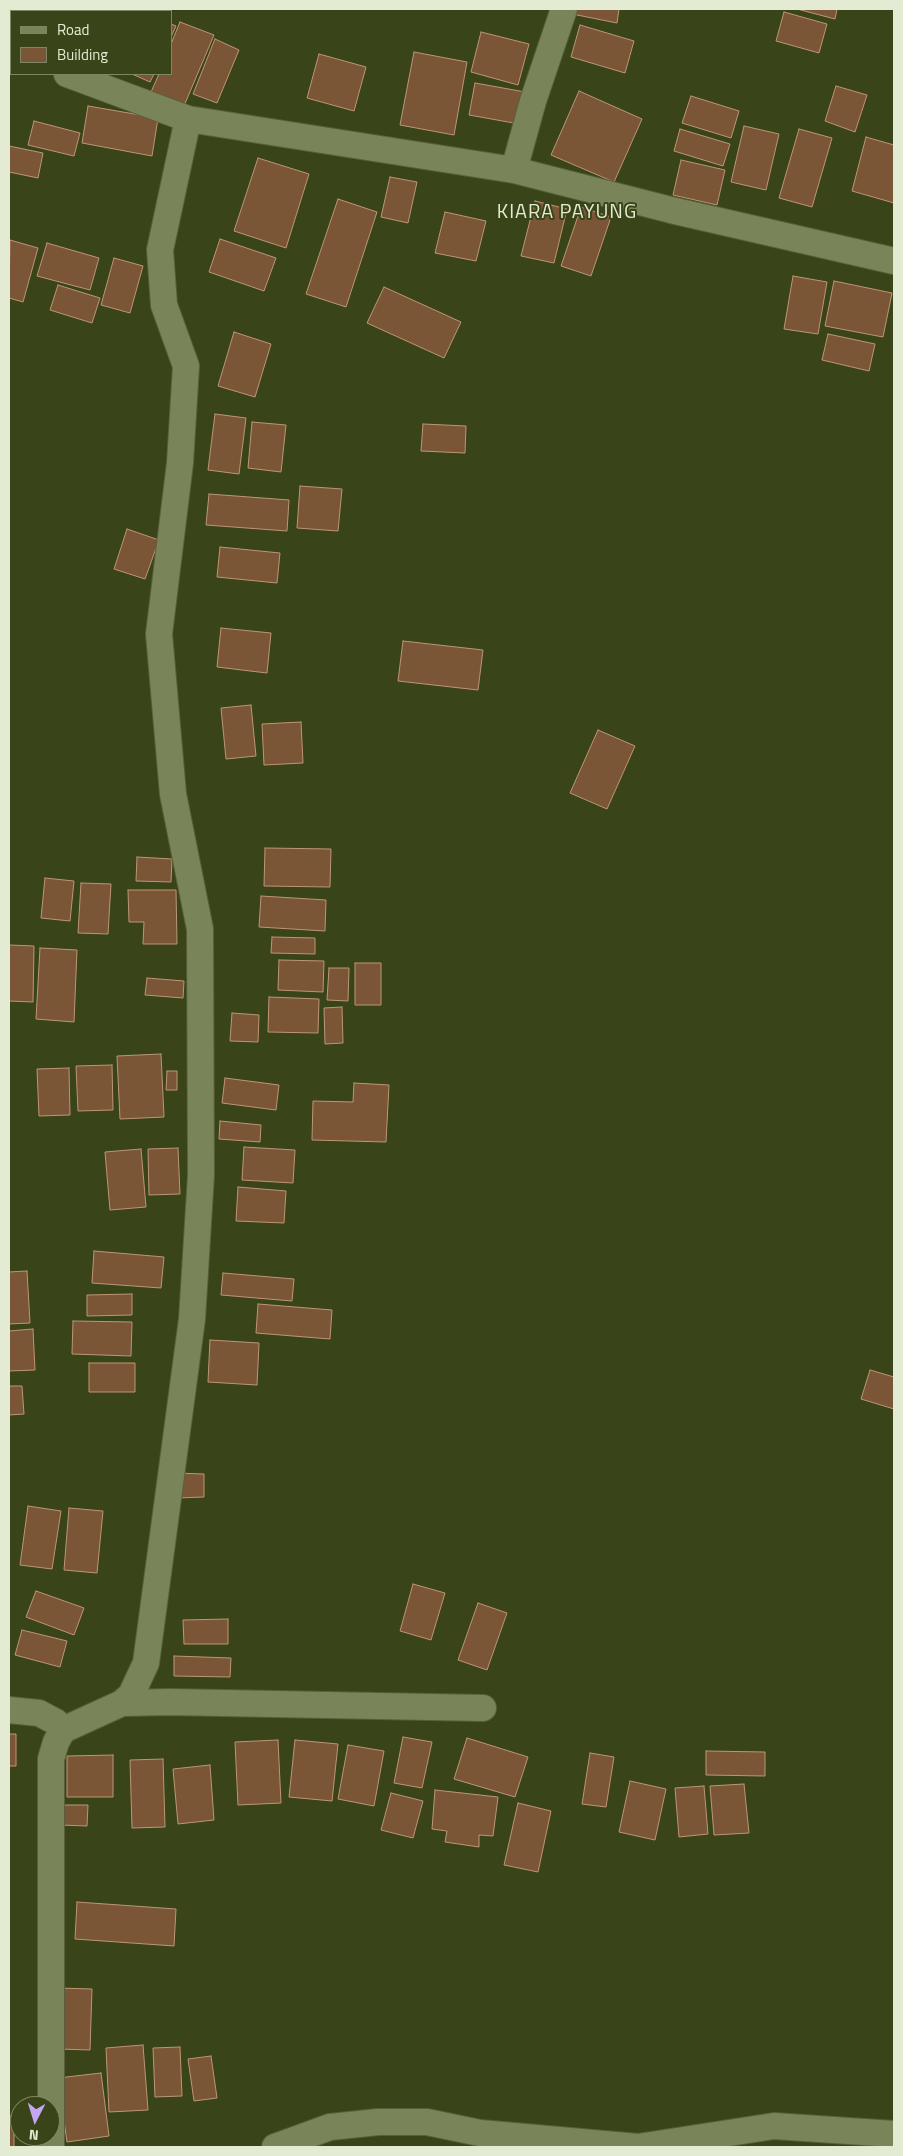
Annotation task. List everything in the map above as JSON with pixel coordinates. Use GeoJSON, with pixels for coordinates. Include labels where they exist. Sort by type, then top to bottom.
{"type":"FeatureCollection","features":[{"type":"Feature","properties":{"kind":"street"},"geometry":{"type":"LineString","coordinates":[[514,170],[533,101],[564,9]]}},
{"type":"Feature","properties":{"kind":"street"},"geometry":{"type":"LineString","coordinates":[[70,75],[188,119],[514,170],[671,210],[894,261]]}},
{"type":"Feature","properties":{"kind":"street"},"geometry":{"type":"LineString","coordinates":[[51,2147],[51,1759],[56,1742],[63,1730],[122,1703],[135,1690],[146,1663],[192,1319],[201,1175],[200,929],[173,794],[159,634],[180,463],[186,366],[164,305],[160,250],[188,119]]}},
{"type":"Feature","properties":{"kind":"street"},"geometry":{"type":"LineString","coordinates":[[122,1703],[170,1702],[483,1708]]}},
{"type":"Feature","properties":{"kind":"street"},"geometry":{"type":"LineString","coordinates":[[9,1710],[39,1713],[56,1722],[63,1730]]}},
{"type":"Feature","properties":{"kind":"street"},"geometry":{"type":"LineString","coordinates":[[276,2147],[330,2127],[378,2122],[426,2122],[480,2133],[638,2146],[774,2126],[894,2134]]}},
{"type":"Feature","properties":{"kind":"building"},"geometry":{"type":"Polygon","coordinates":[[[57,9],[104,9],[104,10],[57,9]]]}},
{"type":"Feature","properties":{"kind":"building"},"geometry":{"type":"Polygon","coordinates":[[[567,9],[619,9],[617,23],[567,13],[567,9]]]}},
{"type":"Feature","properties":{"kind":"building"},"geometry":{"type":"Polygon","coordinates":[[[797,9],[837,9],[835,19],[797,9]]]}},
{"type":"Feature","properties":{"kind":"building"},"geometry":{"type":"Polygon","coordinates":[[[784,12],[827,24],[819,53],[776,41],[784,12]]]}},
{"type":"Feature","properties":{"kind":"building"},"geometry":{"type":"Polygon","coordinates":[[[180,22],[214,35],[184,106],[151,92],[159,75],[172,75],[172,42],[180,22]]]}},
{"type":"Feature","properties":{"kind":"building"},"geometry":{"type":"Polygon","coordinates":[[[172,24],[176,26],[172,35],[172,24]]]}},
{"type":"Feature","properties":{"kind":"building"},"geometry":{"type":"Polygon","coordinates":[[[580,25],[634,41],[625,73],[571,57],[580,25]]]}},
{"type":"Feature","properties":{"kind":"building"},"geometry":{"type":"Polygon","coordinates":[[[481,32],[529,44],[518,85],[471,72],[481,32]]]}},
{"type":"Feature","properties":{"kind":"building"},"geometry":{"type":"Polygon","coordinates":[[[215,39],[239,50],[217,103],[193,94],[215,39]]]}},
{"type":"Feature","properties":{"kind":"building"},"geometry":{"type":"Polygon","coordinates":[[[414,52],[467,62],[454,135],[400,125],[414,52]]]}},
{"type":"Feature","properties":{"kind":"building"},"geometry":{"type":"Polygon","coordinates":[[[319,54],[366,67],[354,111],[307,98],[319,54]]]}},
{"type":"Feature","properties":{"kind":"building"},"geometry":{"type":"Polygon","coordinates":[[[134,75],[154,75],[150,82],[134,75]]]}},
{"type":"Feature","properties":{"kind":"building"},"geometry":{"type":"Polygon","coordinates":[[[475,83],[531,93],[525,125],[469,115],[475,83]]]}},
{"type":"Feature","properties":{"kind":"building"},"geometry":{"type":"Polygon","coordinates":[[[836,86],[867,95],[855,132],[825,121],[836,86]]]}},
{"type":"Feature","properties":{"kind":"building"},"geometry":{"type":"Polygon","coordinates":[[[579,91],[642,119],[614,182],[551,155],[579,91]]]}},
{"type":"Feature","properties":{"kind":"building"},"geometry":{"type":"Polygon","coordinates":[[[691,96],[739,111],[731,138],[682,123],[691,96]]]}},
{"type":"Feature","properties":{"kind":"building"},"geometry":{"type":"Polygon","coordinates":[[[88,106],[158,118],[152,156],[82,143],[88,106]]]}},
{"type":"Feature","properties":{"kind":"building"},"geometry":{"type":"Polygon","coordinates":[[[34,121],[80,133],[74,156],[28,145],[34,121]]]}},
{"type":"Feature","properties":{"kind":"building"},"geometry":{"type":"Polygon","coordinates":[[[744,126],[779,134],[766,190],[731,182],[744,126]]]}},
{"type":"Feature","properties":{"kind":"building"},"geometry":{"type":"Polygon","coordinates":[[[680,129],[730,144],[723,166],[674,151],[680,129]]]}},
{"type":"Feature","properties":{"kind":"building"},"geometry":{"type":"Polygon","coordinates":[[[799,129],[832,138],[812,207],[779,198],[799,129]]]}},
{"type":"Feature","properties":{"kind":"building"},"geometry":{"type":"Polygon","coordinates":[[[866,137],[894,145],[894,203],[852,191],[866,137]]]}},
{"type":"Feature","properties":{"kind":"building"},"geometry":{"type":"Polygon","coordinates":[[[9,146],[43,153],[38,178],[9,172],[9,146]]]}},
{"type":"Feature","properties":{"kind":"building"},"geometry":{"type":"Polygon","coordinates":[[[258,158],[309,174],[286,248],[234,231],[258,158]]]}},
{"type":"Feature","properties":{"kind":"building"},"geometry":{"type":"Polygon","coordinates":[[[681,160],[725,170],[717,205],[673,195],[681,160]]]}},
{"type":"Feature","properties":{"kind":"building"},"geometry":{"type":"Polygon","coordinates":[[[390,177],[417,182],[408,223],[381,217],[390,177]]]}},
{"type":"Feature","properties":{"kind":"building"},"geometry":{"type":"Polygon","coordinates":[[[338,199],[377,212],[346,307],[306,294],[338,199]]]}},
{"type":"Feature","properties":{"kind":"building"},"geometry":{"type":"Polygon","coordinates":[[[535,201],[567,209],[554,263],[521,256],[535,201]]]}},
{"type":"Feature","properties":{"kind":"building"},"geometry":{"type":"Polygon","coordinates":[[[581,207],[611,217],[591,276],[561,266],[581,207]]]}},
{"type":"Feature","properties":{"kind":"building"},"geometry":{"type":"Polygon","coordinates":[[[445,212],[486,221],[476,261],[435,253],[445,212]]]}},
{"type":"Feature","properties":{"kind":"building"},"geometry":{"type":"Polygon","coordinates":[[[220,239],[276,258],[264,291],[209,272],[220,239]]]}},
{"type":"Feature","properties":{"kind":"building"},"geometry":{"type":"Polygon","coordinates":[[[10,240],[38,248],[23,302],[9,298],[10,240]]]}},
{"type":"Feature","properties":{"kind":"building"},"geometry":{"type":"Polygon","coordinates":[[[47,243],[99,258],[90,290],[37,276],[47,243]]]}},
{"type":"Feature","properties":{"kind":"building"},"geometry":{"type":"Polygon","coordinates":[[[114,258],[143,266],[130,313],[101,305],[114,258]]]}},
{"type":"Feature","properties":{"kind":"building"},"geometry":{"type":"Polygon","coordinates":[[[793,276],[827,282],[818,334],[784,329],[793,276]]]}},
{"type":"Feature","properties":{"kind":"building"},"geometry":{"type":"Polygon","coordinates":[[[834,281],[892,293],[883,337],[825,326],[834,281]]]}},
{"type":"Feature","properties":{"kind":"building"},"geometry":{"type":"Polygon","coordinates":[[[58,285],[100,298],[92,323],[50,310],[58,285]]]}},
{"type":"Feature","properties":{"kind":"building"},"geometry":{"type":"Polygon","coordinates":[[[384,287],[461,322],[444,358],[367,323],[384,287]]]}},
{"type":"Feature","properties":{"kind":"building"},"geometry":{"type":"Polygon","coordinates":[[[234,332],[271,344],[255,397],[218,386],[234,332]]]}},
{"type":"Feature","properties":{"kind":"building"},"geometry":{"type":"Polygon","coordinates":[[[828,334],[875,344],[869,371],[822,360],[828,334]]]}},
{"type":"Feature","properties":{"kind":"building"},"geometry":{"type":"Polygon","coordinates":[[[215,414],[246,418],[239,474],[208,470],[215,414]]]}},
{"type":"Feature","properties":{"kind":"building"},"geometry":{"type":"Polygon","coordinates":[[[252,422],[286,425],[281,472],[248,468],[252,422]]]}},
{"type":"Feature","properties":{"kind":"building"},"geometry":{"type":"Polygon","coordinates":[[[423,424],[466,426],[465,453],[421,451],[423,424]]]}},
{"type":"Feature","properties":{"kind":"building"},"geometry":{"type":"Polygon","coordinates":[[[300,486],[342,489],[338,531],[297,528],[300,486]]]}},
{"type":"Feature","properties":{"kind":"building"},"geometry":{"type":"Polygon","coordinates":[[[209,494],[289,500],[287,531],[206,525],[209,494]]]}},
{"type":"Feature","properties":{"kind":"building"},"geometry":{"type":"Polygon","coordinates":[[[127,529],[159,540],[145,579],[114,569],[127,529]]]}},
{"type":"Feature","properties":{"kind":"building"},"geometry":{"type":"Polygon","coordinates":[[[220,547],[280,553],[277,583],[217,577],[220,547]]]}},
{"type":"Feature","properties":{"kind":"building"},"geometry":{"type":"Polygon","coordinates":[[[221,628],[271,633],[267,673],[217,667],[221,628]]]}},
{"type":"Feature","properties":{"kind":"building"},"geometry":{"type":"Polygon","coordinates":[[[403,641],[483,650],[478,690],[398,681],[403,641]]]}},
{"type":"Feature","properties":{"kind":"building"},"geometry":{"type":"Polygon","coordinates":[[[251,705],[256,756],[226,759],[221,708],[251,705]]]}},
{"type":"Feature","properties":{"kind":"building"},"geometry":{"type":"Polygon","coordinates":[[[301,722],[303,763],[264,765],[262,724],[301,722]]]}},
{"type":"Feature","properties":{"kind":"building"},"geometry":{"type":"Polygon","coordinates":[[[598,730],[635,746],[607,809],[570,793],[598,730]]]}},
{"type":"Feature","properties":{"kind":"building"},"geometry":{"type":"Polygon","coordinates":[[[265,848],[331,849],[330,887],[264,886],[265,848]]]}},
{"type":"Feature","properties":{"kind":"building"},"geometry":{"type":"Polygon","coordinates":[[[137,857],[172,859],[171,882],[136,881],[137,857]]]}},
{"type":"Feature","properties":{"kind":"building"},"geometry":{"type":"Polygon","coordinates":[[[45,878],[74,881],[70,921],[41,918],[45,878]]]}},
{"type":"Feature","properties":{"kind":"building"},"geometry":{"type":"Polygon","coordinates":[[[81,883],[111,884],[108,934],[78,933],[81,883]]]}},
{"type":"Feature","properties":{"kind":"building"},"geometry":{"type":"Polygon","coordinates":[[[128,890],[176,890],[177,944],[143,944],[144,922],[129,922],[128,890]]]}},
{"type":"Feature","properties":{"kind":"building"},"geometry":{"type":"Polygon","coordinates":[[[261,896],[326,900],[325,931],[259,927],[261,896]]]}},
{"type":"Feature","properties":{"kind":"building"},"geometry":{"type":"Polygon","coordinates":[[[272,937],[315,938],[315,954],[271,953],[272,937]]]}},
{"type":"Feature","properties":{"kind":"building"},"geometry":{"type":"Polygon","coordinates":[[[9,945],[34,946],[33,1002],[9,1001],[9,945]]]}},
{"type":"Feature","properties":{"kind":"building"},"geometry":{"type":"Polygon","coordinates":[[[40,948],[77,950],[74,1022],[36,1019],[40,948]]]}},
{"type":"Feature","properties":{"kind":"building"},"geometry":{"type":"Polygon","coordinates":[[[279,960],[324,961],[323,992],[278,990],[279,960]]]}},
{"type":"Feature","properties":{"kind":"building"},"geometry":{"type":"Polygon","coordinates":[[[355,963],[381,963],[381,1005],[355,1005],[355,963]]]}},
{"type":"Feature","properties":{"kind":"building"},"geometry":{"type":"Polygon","coordinates":[[[329,968],[349,968],[348,1001],[327,1000],[329,968]]]}},
{"type":"Feature","properties":{"kind":"building"},"geometry":{"type":"Polygon","coordinates":[[[147,978],[184,981],[183,998],[145,995],[147,978]]]}},
{"type":"Feature","properties":{"kind":"building"},"geometry":{"type":"Polygon","coordinates":[[[269,997],[319,999],[318,1033],[268,1032],[269,997]]]}},
{"type":"Feature","properties":{"kind":"building"},"geometry":{"type":"Polygon","coordinates":[[[342,1007],[343,1043],[325,1044],[324,1008],[342,1007]]]}},
{"type":"Feature","properties":{"kind":"building"},"geometry":{"type":"Polygon","coordinates":[[[232,1013],[259,1015],[258,1042],[230,1041],[232,1013]]]}},
{"type":"Feature","properties":{"kind":"building"},"geometry":{"type":"Polygon","coordinates":[[[161,1054],[164,1117],[120,1119],[117,1056],[161,1054]]]}},
{"type":"Feature","properties":{"kind":"building"},"geometry":{"type":"Polygon","coordinates":[[[112,1065],[113,1110],[78,1111],[76,1066],[112,1065]]]}},
{"type":"Feature","properties":{"kind":"building"},"geometry":{"type":"Polygon","coordinates":[[[69,1068],[70,1115],[39,1116],[37,1069],[69,1068]]]}},
{"type":"Feature","properties":{"kind":"building"},"geometry":{"type":"Polygon","coordinates":[[[167,1071],[177,1071],[177,1090],[166,1090],[167,1071]]]}},
{"type":"Feature","properties":{"kind":"building"},"geometry":{"type":"Polygon","coordinates":[[[225,1078],[279,1085],[276,1110],[222,1103],[225,1078]]]}},
{"type":"Feature","properties":{"kind":"building"},"geometry":{"type":"Polygon","coordinates":[[[354,1083],[389,1085],[386,1142],[312,1140],[313,1101],[353,1102],[354,1083]]]}},
{"type":"Feature","properties":{"kind":"building"},"geometry":{"type":"Polygon","coordinates":[[[220,1121],[261,1125],[260,1142],[219,1139],[220,1121]]]}},
{"type":"Feature","properties":{"kind":"building"},"geometry":{"type":"Polygon","coordinates":[[[244,1147],[295,1150],[293,1183],[242,1180],[244,1147]]]}},
{"type":"Feature","properties":{"kind":"building"},"geometry":{"type":"Polygon","coordinates":[[[178,1148],[180,1194],[149,1195],[148,1149],[178,1148]]]}},
{"type":"Feature","properties":{"kind":"building"},"geometry":{"type":"Polygon","coordinates":[[[141,1149],[146,1207],[110,1210],[105,1152],[141,1149]]]}},
{"type":"Feature","properties":{"kind":"building"},"geometry":{"type":"Polygon","coordinates":[[[238,1187],[286,1191],[284,1223],[236,1221],[238,1187]]]}},
{"type":"Feature","properties":{"kind":"building"},"geometry":{"type":"Polygon","coordinates":[[[94,1251],[164,1257],[161,1288],[92,1283],[94,1251]]]}},
{"type":"Feature","properties":{"kind":"building"},"geometry":{"type":"Polygon","coordinates":[[[27,1271],[30,1323],[9,1324],[9,1272],[27,1271]]]}},
{"type":"Feature","properties":{"kind":"building"},"geometry":{"type":"Polygon","coordinates":[[[223,1273],[294,1279],[292,1301],[221,1295],[223,1273]]]}},
{"type":"Feature","properties":{"kind":"building"},"geometry":{"type":"Polygon","coordinates":[[[132,1294],[132,1315],[87,1316],[87,1295],[132,1294]]]}},
{"type":"Feature","properties":{"kind":"building"},"geometry":{"type":"Polygon","coordinates":[[[258,1304],[332,1310],[330,1339],[256,1333],[258,1304]]]}},
{"type":"Feature","properties":{"kind":"building"},"geometry":{"type":"Polygon","coordinates":[[[73,1321],[132,1322],[131,1356],[72,1354],[73,1321]]]}},
{"type":"Feature","properties":{"kind":"building"},"geometry":{"type":"Polygon","coordinates":[[[33,1329],[35,1370],[9,1371],[9,1331],[33,1329]]]}},
{"type":"Feature","properties":{"kind":"building"},"geometry":{"type":"Polygon","coordinates":[[[210,1340],[259,1343],[257,1385],[208,1382],[210,1340]]]}},
{"type":"Feature","properties":{"kind":"building"},"geometry":{"type":"Polygon","coordinates":[[[89,1363],[135,1363],[135,1392],[89,1392],[89,1363]]]}},
{"type":"Feature","properties":{"kind":"building"},"geometry":{"type":"Polygon","coordinates":[[[870,1370],[894,1377],[894,1409],[861,1399],[870,1370]]]}},
{"type":"Feature","properties":{"kind":"building"},"geometry":{"type":"Polygon","coordinates":[[[9,1386],[22,1386],[24,1414],[9,1415],[9,1386]]]}},
{"type":"Feature","properties":{"kind":"building"},"geometry":{"type":"Polygon","coordinates":[[[177,1473],[204,1474],[204,1497],[177,1498],[177,1473]]]}},
{"type":"Feature","properties":{"kind":"building"},"geometry":{"type":"Polygon","coordinates":[[[28,1506],[61,1511],[52,1569],[20,1565],[28,1506]]]}},
{"type":"Feature","properties":{"kind":"building"},"geometry":{"type":"Polygon","coordinates":[[[69,1508],[103,1511],[97,1573],[64,1570],[69,1508]]]}},
{"type":"Feature","properties":{"kind":"building"},"geometry":{"type":"Polygon","coordinates":[[[413,1584],[445,1593],[431,1640],[400,1631],[413,1584]]]}},
{"type":"Feature","properties":{"kind":"building"},"geometry":{"type":"Polygon","coordinates":[[[36,1591],[84,1608],[74,1635],[26,1617],[36,1591]]]}},
{"type":"Feature","properties":{"kind":"building"},"geometry":{"type":"Polygon","coordinates":[[[478,1603],[507,1613],[487,1670],[458,1660],[478,1603]]]}},
{"type":"Feature","properties":{"kind":"building"},"geometry":{"type":"Polygon","coordinates":[[[228,1619],[228,1644],[184,1644],[183,1620],[228,1619]]]}},
{"type":"Feature","properties":{"kind":"building"},"geometry":{"type":"Polygon","coordinates":[[[22,1630],[67,1641],[60,1667],[15,1655],[22,1630]]]}},
{"type":"Feature","properties":{"kind":"building"},"geometry":{"type":"Polygon","coordinates":[[[174,1656],[231,1658],[230,1677],[174,1676],[174,1656]]]}},
{"type":"Feature","properties":{"kind":"building"},"geometry":{"type":"Polygon","coordinates":[[[9,1734],[16,1734],[16,1766],[9,1766],[9,1734]]]}},
{"type":"Feature","properties":{"kind":"building"},"geometry":{"type":"Polygon","coordinates":[[[403,1737],[432,1742],[422,1788],[394,1783],[403,1737]]]}},
{"type":"Feature","properties":{"kind":"building"},"geometry":{"type":"Polygon","coordinates":[[[467,1738],[528,1757],[515,1797],[454,1779],[467,1738]]]}},
{"type":"Feature","properties":{"kind":"building"},"geometry":{"type":"Polygon","coordinates":[[[278,1740],[281,1803],[238,1805],[235,1742],[278,1740]]]}},
{"type":"Feature","properties":{"kind":"building"},"geometry":{"type":"Polygon","coordinates":[[[295,1740],[338,1744],[332,1801],[289,1797],[295,1740]]]}},
{"type":"Feature","properties":{"kind":"building"},"geometry":{"type":"Polygon","coordinates":[[[348,1745],[384,1751],[374,1806],[338,1799],[348,1745]]]}},
{"type":"Feature","properties":{"kind":"building"},"geometry":{"type":"Polygon","coordinates":[[[706,1751],[765,1752],[765,1776],[706,1775],[706,1751]]]}},
{"type":"Feature","properties":{"kind":"building"},"geometry":{"type":"Polygon","coordinates":[[[590,1753],[614,1757],[606,1807],[582,1804],[590,1753]]]}},
{"type":"Feature","properties":{"kind":"building"},"geometry":{"type":"Polygon","coordinates":[[[113,1755],[113,1797],[67,1797],[67,1756],[113,1755]]]}},
{"type":"Feature","properties":{"kind":"building"},"geometry":{"type":"Polygon","coordinates":[[[163,1759],[165,1827],[132,1828],[130,1760],[163,1759]]]}},
{"type":"Feature","properties":{"kind":"building"},"geometry":{"type":"Polygon","coordinates":[[[210,1765],[214,1820],[178,1824],[173,1769],[210,1765]]]}},
{"type":"Feature","properties":{"kind":"building"},"geometry":{"type":"Polygon","coordinates":[[[630,1781],[666,1789],[655,1840],[619,1832],[630,1781]]]}},
{"type":"Feature","properties":{"kind":"building"},"geometry":{"type":"Polygon","coordinates":[[[744,1784],[749,1833],[714,1835],[710,1786],[744,1784]]]}},
{"type":"Feature","properties":{"kind":"building"},"geometry":{"type":"Polygon","coordinates":[[[704,1786],[708,1834],[679,1837],[675,1788],[704,1786]]]}},
{"type":"Feature","properties":{"kind":"building"},"geometry":{"type":"Polygon","coordinates":[[[435,1790],[498,1797],[493,1836],[479,1835],[479,1847],[445,1842],[447,1831],[432,1829],[435,1790]]]}},
{"type":"Feature","properties":{"kind":"building"},"geometry":{"type":"Polygon","coordinates":[[[391,1793],[423,1801],[413,1838],[381,1830],[391,1793]]]}},
{"type":"Feature","properties":{"kind":"building"},"geometry":{"type":"Polygon","coordinates":[[[518,1803],[551,1811],[538,1872],[504,1865],[518,1803]]]}},
{"type":"Feature","properties":{"kind":"building"},"geometry":{"type":"Polygon","coordinates":[[[60,1805],[88,1805],[87,1826],[60,1825],[60,1805]]]}},
{"type":"Feature","properties":{"kind":"building"},"geometry":{"type":"Polygon","coordinates":[[[77,1902],[176,1909],[174,1946],[75,1939],[77,1902]]]}},
{"type":"Feature","properties":{"kind":"building"},"geometry":{"type":"Polygon","coordinates":[[[59,1988],[92,1989],[90,2050],[58,2049],[59,1988]]]}},
{"type":"Feature","properties":{"kind":"building"},"geometry":{"type":"Polygon","coordinates":[[[143,2045],[148,2110],[109,2112],[106,2048],[143,2045]]]}},
{"type":"Feature","properties":{"kind":"building"},"geometry":{"type":"Polygon","coordinates":[[[180,2047],[182,2096],[155,2097],[153,2048],[180,2047]]]}},
{"type":"Feature","properties":{"kind":"building"},"geometry":{"type":"Polygon","coordinates":[[[211,2056],[217,2098],[194,2101],[188,2059],[211,2056]]]}},
{"type":"Feature","properties":{"kind":"building"},"geometry":{"type":"Polygon","coordinates":[[[101,2073],[109,2136],[67,2142],[58,2078],[101,2073]]]}},
{"type":"Feature","properties":{"kind":"building"},"geometry":{"type":"Polygon","coordinates":[[[10,2116],[10,2146],[14,2147],[9,2147],[10,2116]]]}},
{"type":"Feature","properties":{"kind":"district","name":"KIARA PAYUNG"},"geometry":{"type":"Point","coordinates":[567,213]}}]}
